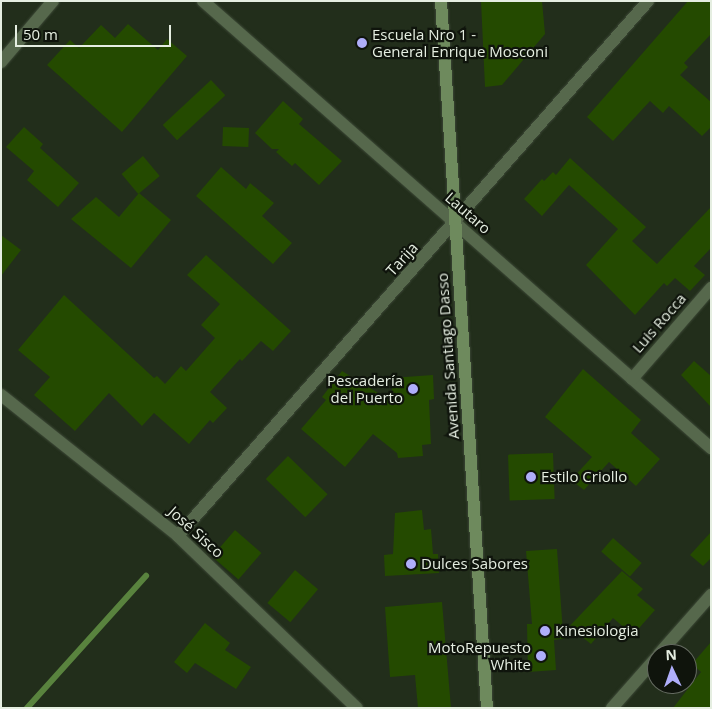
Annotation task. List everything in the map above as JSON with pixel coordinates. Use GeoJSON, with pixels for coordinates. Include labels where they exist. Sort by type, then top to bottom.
{"type":"FeatureCollection","features":[{"type":"Feature","properties":{"kind":"main road","name":"Avenida Santiago Dasso"},"geometry":{"type":"LineString","coordinates":[[441,1],[487,708]]}},
{"type":"Feature","properties":{"kind":"street"},"geometry":{"type":"LineString","coordinates":[[1,62],[53,1]]}},
{"type":"Feature","properties":{"kind":"street","name":"Lautaro"},"geometry":{"type":"LineString","coordinates":[[203,1],[711,448]]}},
{"type":"Feature","properties":{"kind":"street","name":"Tarija"},"geometry":{"type":"LineString","coordinates":[[178,536],[455,223],[648,1]]}},
{"type":"Feature","properties":{"kind":"street","name":"Luis Rocca"},"geometry":{"type":"LineString","coordinates":[[632,379],[711,288]]}},
{"type":"Feature","properties":{"kind":"street","name":"José Sisco"},"geometry":{"type":"LineString","coordinates":[[1,395],[178,536],[357,708]]}},
{"type":"Feature","properties":{"kind":"street"},"geometry":{"type":"LineString","coordinates":[[668,644],[711,595]]}},
{"type":"Feature","properties":{"kind":"street"},"geometry":{"type":"LineString","coordinates":[[612,708],[647,668]]}},
{"type":"Feature","properties":{"kind":"building"},"geometry":{"type":"Polygon","coordinates":[[[481,1],[542,1],[545,34],[502,85],[485,87],[481,1]]]}},
{"type":"Feature","properties":{"kind":"building"},"geometry":{"type":"Polygon","coordinates":[[[688,1],[711,1],[711,34],[684,63],[688,67],[680,75],[711,102],[711,127],[702,136],[669,106],[663,113],[650,101],[613,141],[587,117],[688,1]]]}},
{"type":"Feature","properties":{"kind":"building"},"geometry":{"type":"Polygon","coordinates":[[[128,24],[158,50],[167,39],[187,56],[122,132],[47,65],[70,40],[79,48],[101,25],[115,38],[128,24]]]}},
{"type":"Feature","properties":{"kind":"building"},"geometry":{"type":"Polygon","coordinates":[[[211,80],[225,95],[177,140],[163,125],[211,80]]]}},
{"type":"Feature","properties":{"kind":"building"},"geometry":{"type":"Polygon","coordinates":[[[283,101],[303,119],[299,124],[342,161],[319,185],[295,163],[292,166],[276,152],[279,149],[272,149],[255,133],[283,101]]]}},
{"type":"Feature","properties":{"kind":"building"},"geometry":{"type":"Polygon","coordinates":[[[24,127],[43,144],[40,148],[79,183],[58,207],[27,180],[34,171],[6,147],[24,127]]]}},
{"type":"Feature","properties":{"kind":"building"},"geometry":{"type":"Polygon","coordinates":[[[223,127],[249,128],[248,147],[222,146],[223,127]]]}},
{"type":"Feature","properties":{"kind":"building"},"geometry":{"type":"Polygon","coordinates":[[[143,156],[160,176],[138,194],[122,174],[143,156]]]}},
{"type":"Feature","properties":{"kind":"building"},"geometry":{"type":"Polygon","coordinates":[[[570,158],[646,227],[632,241],[657,264],[711,207],[711,248],[694,266],[705,275],[690,291],[675,278],[667,286],[664,283],[635,315],[586,265],[618,229],[569,185],[542,216],[524,199],[542,179],[544,181],[553,172],[556,175],[570,158]]]}},
{"type":"Feature","properties":{"kind":"building"},"geometry":{"type":"Polygon","coordinates":[[[221,167],[246,189],[250,183],[274,203],[262,216],[292,243],[273,264],[196,196],[221,167]]]}},
{"type":"Feature","properties":{"kind":"building"},"geometry":{"type":"Polygon","coordinates":[[[139,193],[171,220],[131,268],[71,219],[96,197],[119,217],[139,193]]]}},
{"type":"Feature","properties":{"kind":"building"},"geometry":{"type":"Polygon","coordinates":[[[1,235],[21,250],[1,276],[1,235]]]}},
{"type":"Feature","properties":{"kind":"building"},"geometry":{"type":"Polygon","coordinates":[[[206,255],[291,331],[273,351],[261,341],[242,361],[240,359],[210,392],[227,408],[213,423],[210,420],[189,444],[154,413],[142,426],[109,393],[75,431],[34,395],[50,377],[18,350],[64,295],[154,378],[157,376],[165,384],[181,366],[186,371],[215,338],[201,325],[220,304],[187,275],[206,255]]]}},
{"type":"Feature","properties":{"kind":"building"},"geometry":{"type":"Polygon","coordinates":[[[694,361],[711,376],[711,407],[681,375],[694,361]]]}},
{"type":"Feature","properties":{"kind":"building"},"geometry":{"type":"Polygon","coordinates":[[[583,369],[641,420],[631,433],[660,459],[636,486],[609,462],[584,490],[571,480],[592,457],[545,417],[583,369]]]}},
{"type":"Feature","properties":{"kind":"building"},"geometry":{"type":"Polygon","coordinates":[[[342,371],[393,402],[391,378],[433,375],[434,399],[429,400],[431,444],[422,445],[423,456],[398,458],[397,453],[373,434],[345,467],[301,429],[326,400],[322,397],[342,371]]]}},
{"type":"Feature","properties":{"kind":"building","name":"Estilo Criollo"},"geometry":{"type":"Polygon","coordinates":[[[553,453],[555,499],[510,501],[508,455],[553,453]]]}},
{"type":"Feature","properties":{"kind":"building"},"geometry":{"type":"Polygon","coordinates":[[[288,456],[328,494],[305,517],[266,479],[288,456]]]}},
{"type":"Feature","properties":{"kind":"building"},"geometry":{"type":"Polygon","coordinates":[[[422,510],[424,530],[431,529],[433,554],[438,554],[439,573],[385,576],[384,555],[393,554],[395,513],[422,510]]]}},
{"type":"Feature","properties":{"kind":"building"},"geometry":{"type":"Polygon","coordinates":[[[235,530],[261,553],[238,579],[212,556],[235,530]]]}},
{"type":"Feature","properties":{"kind":"building"},"geometry":{"type":"Polygon","coordinates":[[[711,532],[711,558],[703,566],[690,555],[711,532]]]}},
{"type":"Feature","properties":{"kind":"building"},"geometry":{"type":"Polygon","coordinates":[[[613,538],[642,563],[630,577],[601,552],[613,538]]]}},
{"type":"Feature","properties":{"kind":"building"},"geometry":{"type":"Polygon","coordinates":[[[557,549],[563,633],[622,571],[643,589],[637,595],[655,610],[633,635],[613,618],[591,644],[581,636],[554,640],[556,670],[528,672],[527,624],[532,624],[526,551],[557,549]]]}},
{"type":"Feature","properties":{"kind":"building"},"geometry":{"type":"Polygon","coordinates":[[[295,570],[318,589],[290,622],[267,603],[295,570]]]}},
{"type":"Feature","properties":{"kind":"building"},"geometry":{"type":"Polygon","coordinates":[[[442,602],[451,708],[418,708],[415,675],[390,677],[385,607],[442,602]]]}},
{"type":"Feature","properties":{"kind":"building"},"geometry":{"type":"Polygon","coordinates":[[[205,623],[230,643],[225,650],[251,667],[236,689],[195,663],[187,673],[174,662],[205,623]]]}},
{"type":"Feature","properties":{"kind":"building"},"geometry":{"type":"Polygon","coordinates":[[[711,642],[711,708],[673,708],[684,694],[697,694],[697,677],[701,672],[697,668],[697,658],[711,642]]]}},
{"type":"Feature","properties":{"kind":"waterway"},"geometry":{"type":"LineString","coordinates":[[27,708],[146,576]]}},
{"type":"Feature","properties":{"kind":"place","name":"Escuela Nro 1 - General Enrique Mosconi"},"geometry":{"type":"Point","coordinates":[362,43]}},
{"type":"Feature","properties":{"kind":"place","name":"Pescadería del Puerto"},"geometry":{"type":"Point","coordinates":[413,389]}},
{"type":"Feature","properties":{"kind":"place","name":"Estilo Criollo"},"geometry":{"type":"Point","coordinates":[531,477]}},
{"type":"Feature","properties":{"kind":"place","name":"Dulces Sabores"},"geometry":{"type":"Point","coordinates":[411,564]}},
{"type":"Feature","properties":{"kind":"place","name":"Kinesiologia"},"geometry":{"type":"Point","coordinates":[545,631]}},
{"type":"Feature","properties":{"kind":"place","name":"MotoRepuesto White"},"geometry":{"type":"Point","coordinates":[541,656]}}]}
